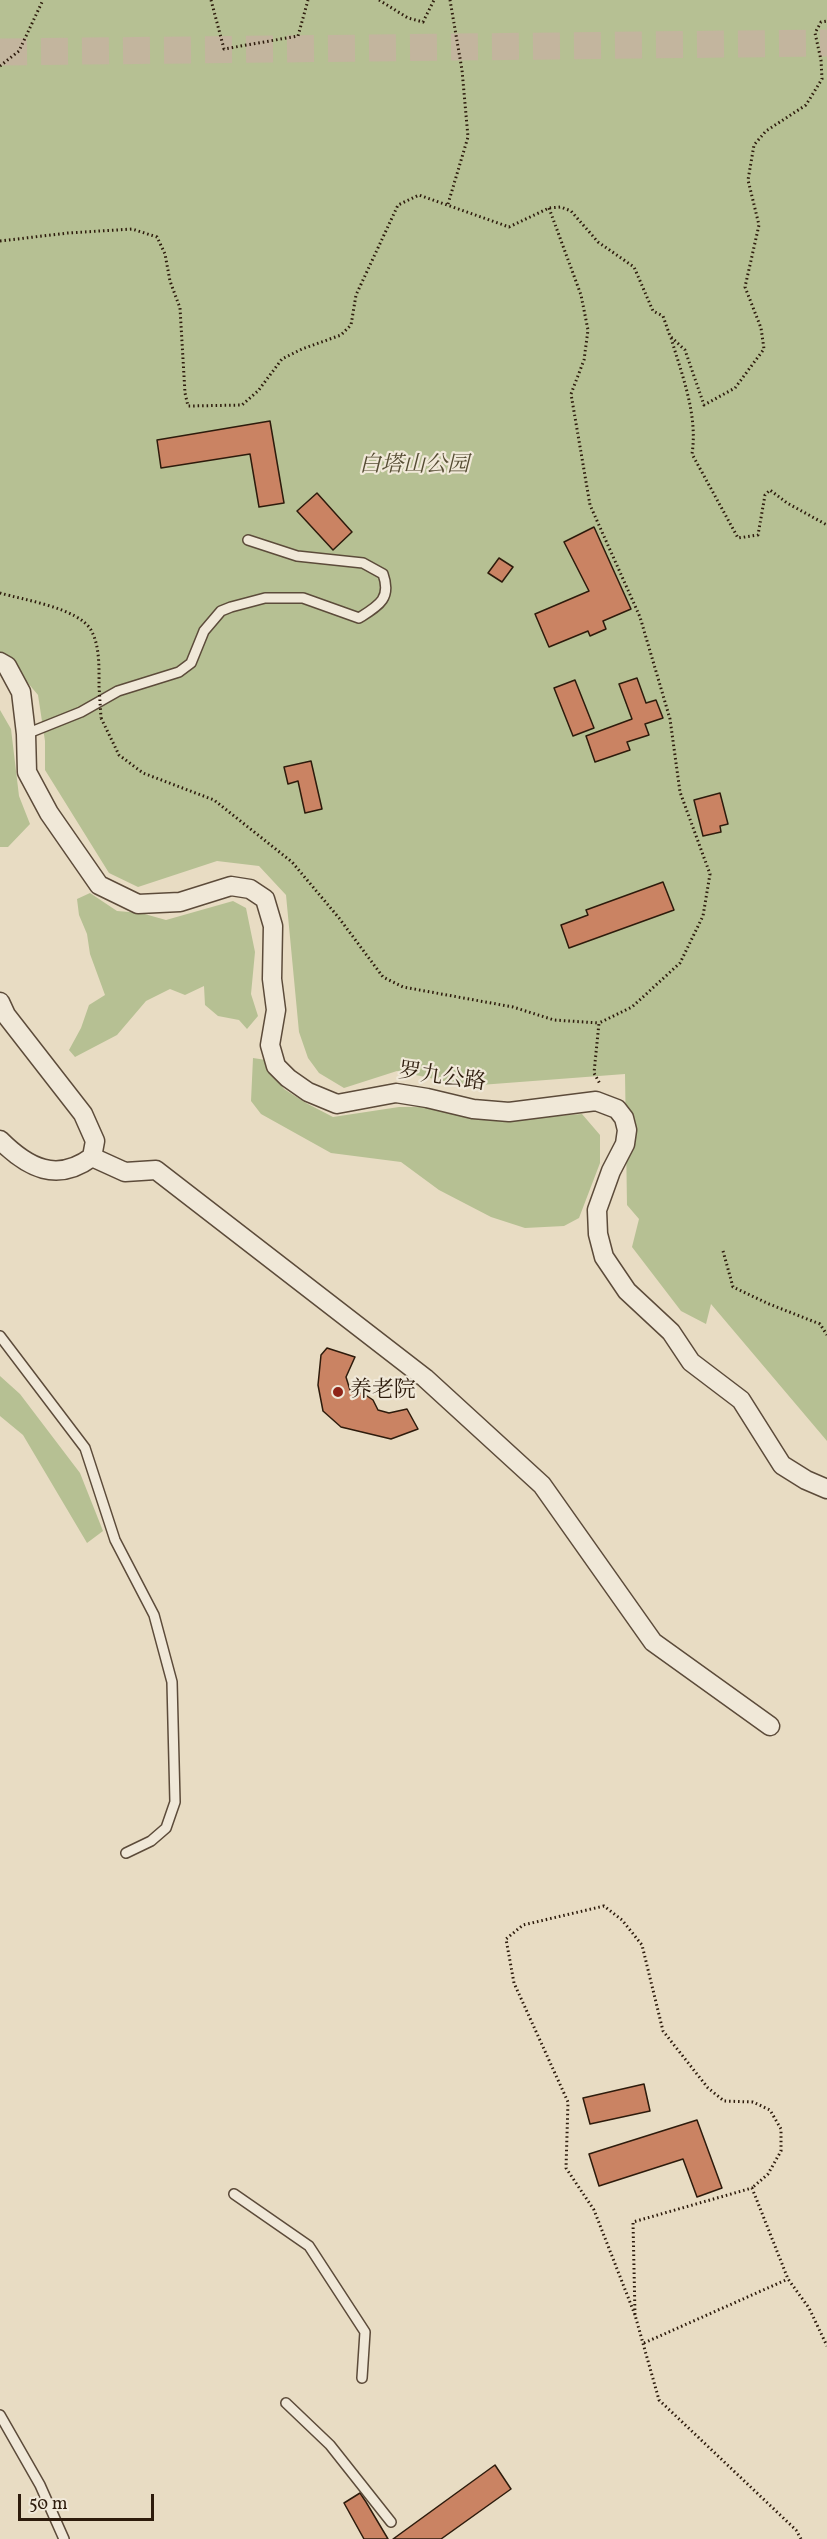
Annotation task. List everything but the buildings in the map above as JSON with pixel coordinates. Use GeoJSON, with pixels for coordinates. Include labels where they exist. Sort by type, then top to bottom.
{"type":"FeatureCollection","features":[{"type":"Feature","properties":{"kind":"street","name":"罗九公路"},"geometry":{"type":"LineString","coordinates":[[0,662],[7,666],[21,692],[26,734],[27,772],[49,813],[99,885],[138,904],[180,902],[231,886],[250,889],[265,899],[273,926],[272,979],[276,1010],[270,1045],[276,1066],[288,1078],[308,1092],[337,1104],[396,1093],[473,1109],[509,1112],[596,1101],[617,1109]]}},
{"type":"Feature","properties":{"kind":"street"},"geometry":{"type":"LineString","coordinates":[[0,1002],[6,1015],[83,1113],[94,1141],[92,1157],[78,1167],[40,1169],[17,1157],[0,1140]]}},
{"type":"Feature","properties":{"kind":"street"},"geometry":{"type":"LineString","coordinates":[[617,1109],[624,1118],[627,1130],[625,1144],[611,1171],[597,1210],[598,1234],[604,1257],[627,1291],[671,1332],[691,1362],[741,1400],[782,1465],[827,1490]]}},
{"type":"Feature","properties":{"kind":"street"},"geometry":{"type":"LineString","coordinates":[[92,1157],[125,1172],[156,1170],[425,1378],[542,1485],[653,1642],[770,1726]]}},
{"type":"Feature","properties":{"kind":"lane"},"geometry":{"type":"LineString","coordinates":[[26,734],[81,712],[118,691],[179,672],[191,663],[204,631],[221,611],[231,607],[265,598],[303,598],[359,618],[377,606],[384,597],[387,586],[383,574],[363,563],[297,556],[248,540]]}},
{"type":"Feature","properties":{"kind":"lane"},"geometry":{"type":"LineString","coordinates":[[0,1336],[85,1448],[116,1540],[154,1615],[171,1682],[175,1802],[166,1828],[151,1841],[126,1853]]}},
{"type":"Feature","properties":{"kind":"lane"},"geometry":{"type":"LineString","coordinates":[[234,2194],[309,2246],[364,2332],[362,2378]]}},
{"type":"Feature","properties":{"kind":"lane"},"geometry":{"type":"LineString","coordinates":[[286,2403],[330,2445],[391,2522]]}},
{"type":"Feature","properties":{"kind":"lane"},"geometry":{"type":"LineString","coordinates":[[0,2415],[40,2486],[64,2539]]}},
{"type":"Feature","properties":{"kind":"path"},"geometry":{"type":"LineString","coordinates":[[0,66],[19,51],[43,0]]}},
{"type":"Feature","properties":{"kind":"path"},"geometry":{"type":"LineString","coordinates":[[211,0],[224,49],[298,36],[308,0]]}},
{"type":"Feature","properties":{"kind":"path"},"geometry":{"type":"LineString","coordinates":[[379,0],[408,18],[423,22],[435,0]]}},
{"type":"Feature","properties":{"kind":"path"},"geometry":{"type":"LineString","coordinates":[[448,204],[468,137],[462,70],[450,0]]}},
{"type":"Feature","properties":{"kind":"path"},"geometry":{"type":"LineString","coordinates":[[670,336],[685,350],[704,405],[735,388],[764,349],[761,328],[744,287],[759,225],[748,180],[754,145],[766,131],[806,105],[822,80],[821,60],[815,33],[821,22],[827,21]]}},
{"type":"Feature","properties":{"kind":"path"},"geometry":{"type":"LineString","coordinates":[[0,241],[68,232],[132,229],[157,237],[165,254],[170,281],[180,308],[184,393],[188,406],[242,405],[258,391],[282,359],[341,335],[351,325],[356,295],[398,205],[418,195],[509,227],[549,207],[561,207],[571,211],[598,242],[634,267],[653,311],[663,316],[688,395],[694,439],[692,453],[738,538],[758,535],[765,495],[770,490],[786,503],[827,525]]}},
{"type":"Feature","properties":{"kind":"path"},"geometry":{"type":"LineString","coordinates":[[0,593],[71,614],[90,628],[95,640],[101,718],[119,755],[143,773],[214,800],[292,862],[339,918],[383,977],[403,987],[513,1007],[554,1020],[599,1023],[632,1008],[680,963],[703,916],[710,874],[680,792],[670,719],[640,617],[590,505],[571,394],[584,360],[588,330],[581,295],[549,207]]}},
{"type":"Feature","properties":{"kind":"path"},"geometry":{"type":"LineString","coordinates":[[599,1023],[594,1073],[603,1091],[620,1105],[617,1109]]}},
{"type":"Feature","properties":{"kind":"path"},"geometry":{"type":"LineString","coordinates":[[723,1251],[733,1287],[820,1324],[827,1335]]}},
{"type":"Feature","properties":{"kind":"path"},"geometry":{"type":"LineString","coordinates":[[635,2315],[633,2222],[752,2188],[768,2174],[781,2151],[781,2129],[770,2110],[753,2102],[724,2101],[708,2088],[663,2031],[642,1945],[622,1920],[604,1906],[523,1925],[506,1939],[514,1983],[568,2102],[566,2168],[594,2210],[635,2315],[659,2400],[737,2472],[796,2530],[801,2539]]}},
{"type":"Feature","properties":{"kind":"path"},"geometry":{"type":"LineString","coordinates":[[752,2188],[788,2280],[809,2308],[827,2346]]}},
{"type":"Feature","properties":{"kind":"path"},"geometry":{"type":"LineString","coordinates":[[644,2343],[788,2280]]}},
{"type":"Feature","properties":{"kind":"green space","name":"白塔山公园"},"geometry":{"type":"Polygon","coordinates":[[[0,0],[827,0],[827,1441],[711,1304],[706,1324],[681,1311],[632,1247],[639,1219],[627,1205],[625,1074],[467,1086],[397,1071],[344,1088],[319,1073],[308,1058],[299,1032],[286,895],[259,866],[217,861],[138,887],[109,873],[45,770],[45,741],[38,695],[6,657],[0,654],[0,0]]]}},
{"type":"Feature","properties":{"kind":"green space"},"geometry":{"type":"Polygon","coordinates":[[[0,710],[11,729],[19,796],[30,824],[8,847],[0,847],[0,710]]]}},
{"type":"Feature","properties":{"kind":"green space"},"geometry":{"type":"Polygon","coordinates":[[[90,893],[117,911],[141,913],[166,920],[233,901],[246,908],[255,952],[251,994],[258,1016],[247,1029],[239,1020],[218,1016],[205,1005],[204,986],[185,995],[170,989],[146,1001],[117,1035],[75,1057],[69,1050],[81,1028],[89,1005],[105,995],[79,915],[77,899],[90,893]]]}},
{"type":"Feature","properties":{"kind":"green space"},"geometry":{"type":"Polygon","coordinates":[[[253,1058],[266,1060],[284,1089],[333,1117],[399,1107],[430,1107],[469,1117],[498,1121],[582,1114],[600,1135],[600,1163],[579,1218],[564,1226],[525,1228],[491,1217],[439,1190],[401,1162],[331,1153],[261,1114],[251,1101],[253,1058]]]}},
{"type":"Feature","properties":{"kind":"green space"},"geometry":{"type":"Polygon","coordinates":[[[0,1376],[20,1394],[80,1473],[103,1531],[87,1543],[23,1435],[0,1416],[0,1376]]]}},
{"type":"Feature","properties":{"kind":"tunnel"},"geometry":{"type":"LineString","coordinates":[[0,52],[827,43]]}},
{"type":"Feature","properties":{"kind":"place","name":"养老院"},"geometry":{"type":"Point","coordinates":[338,1392]}}]}
